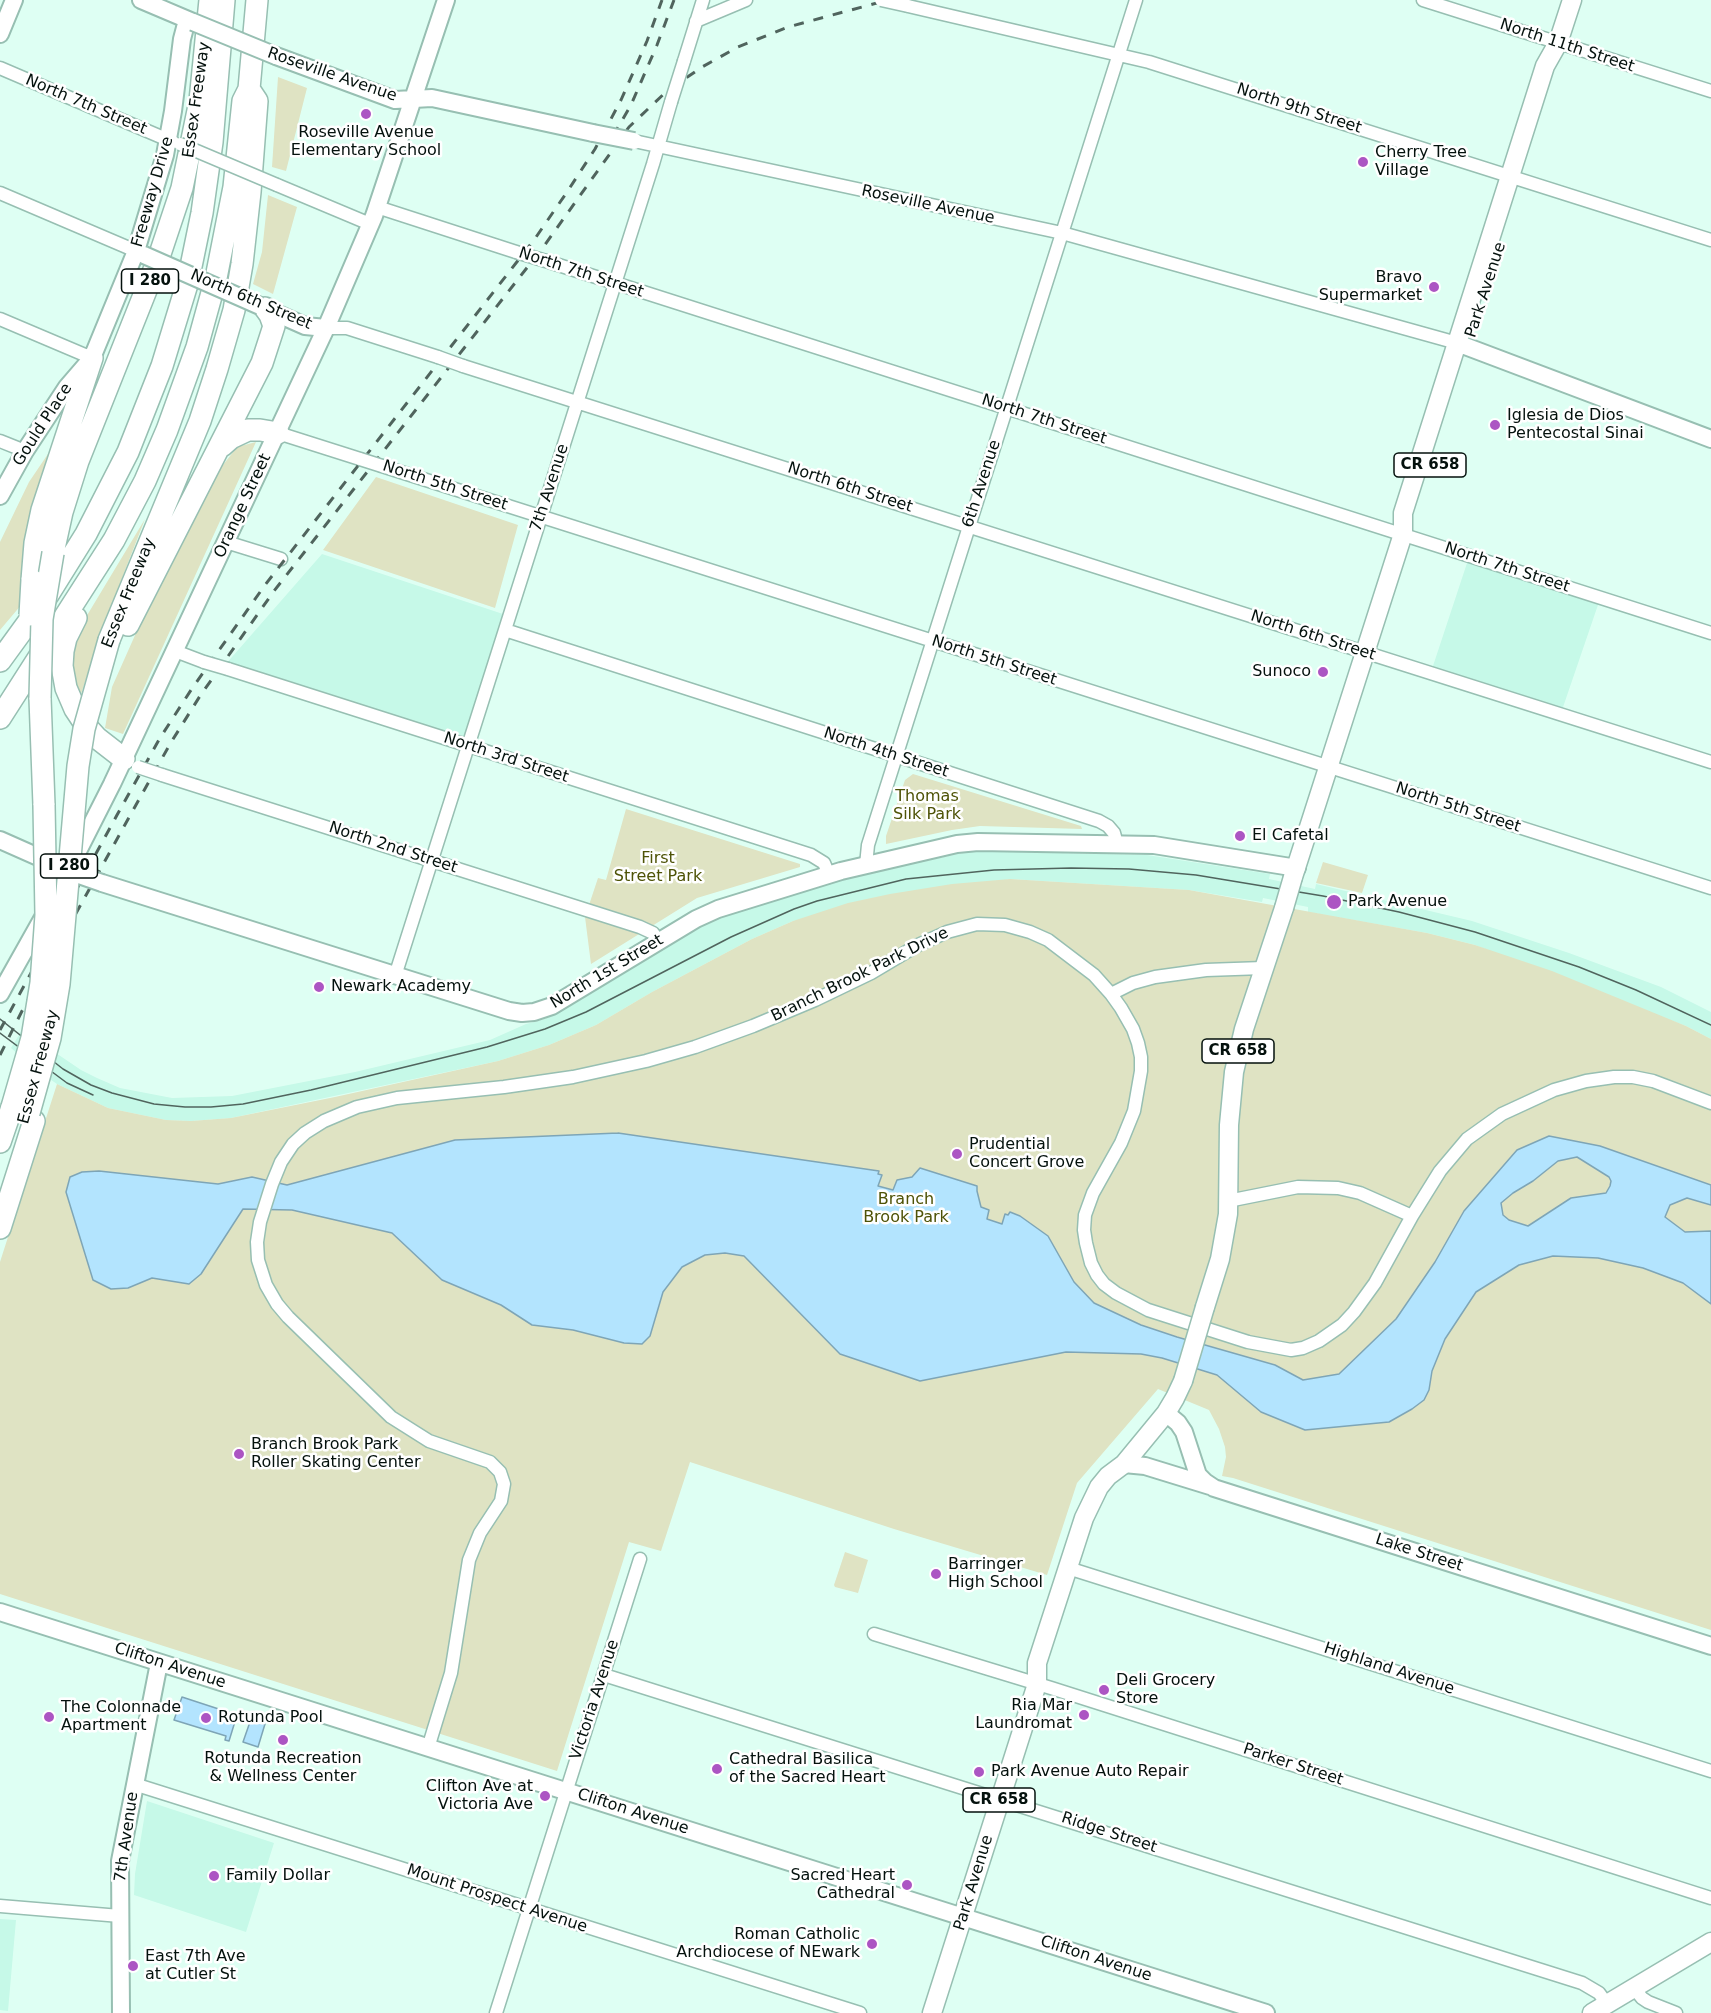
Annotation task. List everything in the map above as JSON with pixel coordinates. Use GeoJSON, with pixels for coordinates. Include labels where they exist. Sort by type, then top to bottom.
{"type":"FeatureCollection","features":[{"type":"Feature","properties":{"kind":"highway","name":"Essex Freeway"},"geometry":{"type":"LineString","coordinates":[[0,1142],[25,1114],[28,1055],[36,1019],[45,949],[46,857],[40,698],[42,619],[52,553],[78,460],[158,260],[182,188],[197,119],[210,0]]}},
{"type":"Feature","properties":{"kind":"highway"},"geometry":{"type":"LineString","coordinates":[[0,661],[57,581],[90,526],[128,452],[165,357],[188,281],[202,213],[212,142],[225,0]]}},
{"type":"Feature","properties":{"kind":"highway","name":"Essex Freeway"},"geometry":{"type":"LineString","coordinates":[[0,1191],[48,1047],[57,1002],[65,929],[73,802],[84,729],[105,682],[116,638],[200,421],[234,310],[250,192],[257,101],[249,90],[257,0]]}},
{"type":"Feature","properties":{"kind":"highway"},"geometry":{"type":"LineString","coordinates":[[0,718],[114,540],[160,447],[197,347],[224,242],[234,187],[243,101],[249,90]]}},
{"type":"Feature","properties":{"kind":"highway"},"geometry":{"type":"LineString","coordinates":[[116,638],[255,377],[274,326],[270,315],[262,307]]}},
{"type":"Feature","properties":{"kind":"highway"},"geometry":{"type":"LineString","coordinates":[[40,698],[31,675],[32,580],[35,543],[42,510],[92,358]]}},
{"type":"Feature","properties":{"kind":"highway"},"geometry":{"type":"LineString","coordinates":[[214,456],[231,438],[242,432],[254,429],[278,433]]}},
{"type":"Feature","properties":{"kind":"highway"},"geometry":{"type":"LineString","coordinates":[[114,540],[110,558],[69,632],[63,651],[62,666],[66,688],[79,716],[92,733],[131,763]]}},
{"type":"Feature","properties":{"kind":"highway"},"geometry":{"type":"LineString","coordinates":[[0,1228],[25,1114]]}},
{"type":"Feature","properties":{"kind":"main road"},"geometry":{"type":"LineString","coordinates":[[0,34],[14,0]]}},
{"type":"Feature","properties":{"kind":"main road","name":"Roseville Avenue"},"geometry":{"type":"LineString","coordinates":[[141,0],[276,56],[395,100],[432,98],[634,141]]}},
{"type":"Feature","properties":{"kind":"main road","name":"Orange Street"},"geometry":{"type":"LineString","coordinates":[[0,994],[74,873],[131,763],[175,651],[278,433],[370,225],[446,0]]}},
{"type":"Feature","properties":{"kind":"main road","name":"Park Avenue"},"geometry":{"type":"LineString","coordinates":[[932,2013],[1037,1684],[1037,1663],[1073,1570],[1124,1464],[1166,1413],[1183,1381],[1220,1259],[1226,1228],[1231,1085],[1240,1045],[1402,534],[1403,513],[1462,345],[1515,178],[1556,70],[1558,43],[1572,0]]}},
{"type":"Feature","properties":{"kind":"main road","name":"Freeway Drive"},"geometry":{"type":"LineString","coordinates":[[92,358],[140,253],[156,189],[174,142],[182,39],[190,21]]}},
{"type":"Feature","properties":{"kind":"main road","name":"North 6th Street"},"geometry":{"type":"LineString","coordinates":[[140,253],[306,326],[326,328]]}},
{"type":"Feature","properties":{"kind":"main road","name":"Roseville Avenue"},"geometry":{"type":"LineString","coordinates":[[1462,345],[1711,439]]}},
{"type":"Feature","properties":{"kind":"main road","name":"Gould Place"},"geometry":{"type":"LineString","coordinates":[[0,496],[25,451],[75,376],[92,358]]}},
{"type":"Feature","properties":{"kind":"main road","name":"North 1st Street"},"geometry":{"type":"LineString","coordinates":[[0,840],[102,883],[509,1011],[534,1012],[561,1001],[711,912],[829,874],[971,843],[1117,844]]}},
{"type":"Feature","properties":{"kind":"main road"},"geometry":{"type":"LineString","coordinates":[[1117,844],[1161,846],[1295,872]]}},
{"type":"Feature","properties":{"kind":"main road"},"geometry":{"type":"LineString","coordinates":[[1166,1413],[1179,1423],[1184,1432],[1198,1475],[1214,1488]]}},
{"type":"Feature","properties":{"kind":"main road","name":"Lake Street"},"geometry":{"type":"LineString","coordinates":[[1124,1464],[1145,1466],[1711,1646]]}},
{"type":"Feature","properties":{"kind":"main road","name":"Clifton Avenue"},"geometry":{"type":"LineString","coordinates":[[0,1612],[1266,2013]]}},
{"type":"Feature","properties":{"kind":"main road","name":"7th Avenue"},"geometry":{"type":"LineString","coordinates":[[121,2013],[120,1861],[159,1663]]}},
{"type":"Feature","properties":{"kind":"main road"},"geometry":{"type":"LineString","coordinates":[[1600,2008],[1711,1942]]}},
{"type":"Feature","properties":{"kind":"street","name":"7th Avenue"},"geometry":{"type":"LineString","coordinates":[[395,976],[703,0]]}},
{"type":"Feature","properties":{"kind":"street"},"geometry":{"type":"LineString","coordinates":[[696,21],[746,0]]}},
{"type":"Feature","properties":{"kind":"street","name":"North 9th Street"},"geometry":{"type":"LineString","coordinates":[[880,0],[1149,62],[1711,240]]}},
{"type":"Feature","properties":{"kind":"street","name":"6th Avenue"},"geometry":{"type":"LineString","coordinates":[[866,865],[868,845],[1136,0]]}},
{"type":"Feature","properties":{"kind":"street","name":"North 11th Street"},"geometry":{"type":"LineString","coordinates":[[1423,0],[1711,91]]}},
{"type":"Feature","properties":{"kind":"street","name":"North 7th Street"},"geometry":{"type":"LineString","coordinates":[[0,68],[370,225]]}},
{"type":"Feature","properties":{"kind":"street","name":"Roseville Avenue"},"geometry":{"type":"LineString","coordinates":[[634,141],[1062,233],[1462,345]]}},
{"type":"Feature","properties":{"kind":"street","name":"North 6th Street"},"geometry":{"type":"LineString","coordinates":[[0,194],[140,253]]}},
{"type":"Feature","properties":{"kind":"street","name":"North 7th Street"},"geometry":{"type":"LineString","coordinates":[[377,207],[1711,633]]}},
{"type":"Feature","properties":{"kind":"street"},"geometry":{"type":"LineString","coordinates":[[0,319],[92,358]]}},
{"type":"Feature","properties":{"kind":"street","name":"North 6th Street"},"geometry":{"type":"LineString","coordinates":[[326,328],[347,328],[1711,762]]}},
{"type":"Feature","properties":{"kind":"street","name":"North 5th Street"},"geometry":{"type":"LineString","coordinates":[[278,433],[1711,888]]}},
{"type":"Feature","properties":{"kind":"street"},"geometry":{"type":"LineString","coordinates":[[0,441],[25,451]]}},
{"type":"Feature","properties":{"kind":"street"},"geometry":{"type":"LineString","coordinates":[[226,542],[280,559]]}},
{"type":"Feature","properties":{"kind":"street","name":"North 4th Street"},"geometry":{"type":"LineString","coordinates":[[505,630],[1104,823],[1114,832],[1117,844]]}},
{"type":"Feature","properties":{"kind":"street","name":"North 3rd Street"},"geometry":{"type":"LineString","coordinates":[[175,651],[811,855],[824,862],[829,874]]}},
{"type":"Feature","properties":{"kind":"street","name":"North 2nd Street"},"geometry":{"type":"LineString","coordinates":[[131,763],[162,775],[640,927],[653,933],[659,941]]}},
{"type":"Feature","properties":{"kind":"street","name":"Branch Brook Park Drive"},"geometry":{"type":"LineString","coordinates":[[428,1748],[451,1674],[469,1560],[480,1533],[501,1500],[504,1480],[498,1468],[490,1462],[437,1445],[398,1422],[288,1317],[277,1304],[262,1276],[257,1251],[260,1222],[278,1169],[289,1149],[305,1133],[324,1121],[357,1107],[404,1097],[498,1088],[573,1077],[694,1047],[816,1000],[871,973],[927,940],[966,926],[1005,925],[1040,936],[1079,962],[1112,994],[1129,1021],[1138,1043],[1141,1057],[1139,1087],[1134,1111],[1125,1135],[1090,1200],[1085,1215],[1084,1230],[1089,1257],[1100,1279],[1116,1293],[1139,1306],[1172,1319],[1258,1345],[1297,1350],[1326,1336],[1342,1325],[1354,1312],[1375,1283],[1412,1216],[1440,1172],[1467,1139],[1502,1114],[1545,1093],[1597,1079],[1624,1076],[1663,1084],[1711,1103]]}},
{"type":"Feature","properties":{"kind":"street"},"geometry":{"type":"LineString","coordinates":[[1112,994],[1133,983],[1155,977],[1206,970],[1263,968]]}},
{"type":"Feature","properties":{"kind":"street"},"geometry":{"type":"LineString","coordinates":[[1228,1201],[1298,1187],[1325,1187],[1360,1193],[1412,1216]]}},
{"type":"Feature","properties":{"kind":"street","name":"Victoria Avenue"},"geometry":{"type":"LineString","coordinates":[[496,2013],[640,1559]]}},
{"type":"Feature","properties":{"kind":"street","name":"Highland Avenue"},"geometry":{"type":"LineString","coordinates":[[1073,1570],[1711,1771]]}},
{"type":"Feature","properties":{"kind":"street","name":"Parker Street"},"geometry":{"type":"LineString","coordinates":[[874,1634],[1711,1898]]}},
{"type":"Feature","properties":{"kind":"street","name":"Ridge Street"},"geometry":{"type":"LineString","coordinates":[[603,1675],[1582,1983],[1599,1993],[1600,2008]]}},
{"type":"Feature","properties":{"kind":"street","name":"Mount Prospect Avenue"},"geometry":{"type":"LineString","coordinates":[[134,1784],[860,2013]]}},
{"type":"Feature","properties":{"kind":"street"},"geometry":{"type":"LineString","coordinates":[[0,1906],[120,1916]]}},
{"type":"Feature","properties":{"kind":"street"},"geometry":{"type":"LineString","coordinates":[[1634,1988],[1648,2002],[1676,2013]]}},
{"type":"Feature","properties":{"kind":"shaded area"},"geometry":{"type":"Polygon","coordinates":[[[322,554],[506,615],[467,742],[225,665],[322,554]]]}},
{"type":"Feature","properties":{"kind":"shaded area"},"geometry":{"type":"Polygon","coordinates":[[[1469,557],[1600,599],[1561,713],[1431,672],[1469,557]]]}},
{"type":"Feature","properties":{"kind":"shaded area"},"geometry":{"type":"Polygon","coordinates":[[[972,851],[1147,855],[1270,874],[1269,879],[1315,889],[1316,884],[1472,921],[1661,987],[1711,1012],[1711,1039],[1686,1026],[1475,945],[1427,933],[1308,912],[1308,907],[1263,898],[1262,902],[1189,890],[1010,879],[793,921],[752,939],[652,992],[596,1025],[549,1045],[498,1061],[231,1118],[166,1120],[108,1108],[57,1084],[11,1048],[22,1030],[81,1070],[97,1078],[120,1088],[172,1098],[232,1096],[355,1072],[490,1040],[526,1024],[542,1020],[558,1013],[706,922],[718,917],[847,878],[972,851]]]}},
{"type":"Feature","properties":{"kind":"shaded area"},"geometry":{"type":"Polygon","coordinates":[[[147,1801],[274,1843],[246,1932],[134,1895],[135,1874],[147,1801]]]}},
{"type":"Feature","properties":{"kind":"shaded area"},"geometry":{"type":"Polygon","coordinates":[[[0,1919],[16,1920],[8,2011],[0,2010],[0,1919]]]}},
{"type":"Feature","properties":{"kind":"green space"},"geometry":{"type":"Polygon","coordinates":[[[278,77],[307,88],[286,171],[272,167],[278,77]]]}},
{"type":"Feature","properties":{"kind":"green space"},"geometry":{"type":"Polygon","coordinates":[[[268,195],[297,207],[273,294],[253,284],[262,252],[268,195]]]}},
{"type":"Feature","properties":{"kind":"green space"},"geometry":{"type":"Polygon","coordinates":[[[256,442],[123,734],[105,728],[112,687],[156,588],[209,483],[237,447],[256,442]]]}},
{"type":"Feature","properties":{"kind":"green space"},"geometry":{"type":"Polygon","coordinates":[[[54,445],[22,604],[0,630],[0,542],[29,482],[54,445]]]}},
{"type":"Feature","properties":{"kind":"green space"},"geometry":{"type":"Polygon","coordinates":[[[376,477],[518,525],[495,608],[323,550],[376,477]]]}},
{"type":"Feature","properties":{"kind":"green space"},"geometry":{"type":"Polygon","coordinates":[[[145,519],[103,627],[80,697],[69,669],[77,632],[145,519]]]}},
{"type":"Feature","properties":{"kind":"green space","name":"Thomas Silk Park"},"geometry":{"type":"Polygon","coordinates":[[[913,774],[1081,826],[1082,829],[980,826],[886,844],[886,836],[905,780],[913,774]]]}},
{"type":"Feature","properties":{"kind":"green space","name":"First Street Park"},"geometry":{"type":"Polygon","coordinates":[[[626,809],[800,864],[800,867],[697,898],[591,964],[585,917],[598,878],[606,880],[626,809]]]}},
{"type":"Feature","properties":{"kind":"green space"},"geometry":{"type":"Polygon","coordinates":[[[1323,862],[1368,875],[1362,893],[1316,883],[1323,862]]]}},
{"type":"Feature","properties":{"kind":"green space","name":"Branch Brook Park"},"geometry":{"type":"Polygon","coordinates":[[[1010,879],[1189,890],[1427,933],[1475,945],[1552,971],[1686,1026],[1711,1039],[1711,1630],[1222,1476],[1226,1457],[1225,1447],[1209,1410],[1158,1389],[1077,1483],[1047,1575],[894,1529],[690,1462],[661,1551],[629,1542],[557,1771],[0,1594],[0,1262],[57,1084],[108,1108],[166,1120],[231,1118],[335,1097],[498,1061],[549,1045],[596,1025],[652,992],[752,939],[793,921],[848,903],[952,884],[1010,879]]]}},
{"type":"Feature","properties":{"kind":"green space"},"geometry":{"type":"Polygon","coordinates":[[[845,1552],[868,1560],[858,1593],[834,1585],[845,1552]]]}},
{"type":"Feature","properties":{"kind":"water"},"geometry":{"type":"Polygon","coordinates":[[[618,1133],[879,1171],[878,1174],[882,1175],[878,1186],[893,1190],[897,1180],[912,1177],[920,1168],[977,1186],[981,1207],[989,1210],[987,1219],[1002,1224],[1005,1214],[1008,1215],[1010,1212],[1020,1216],[1048,1236],[1074,1282],[1094,1303],[1141,1325],[1275,1365],[1303,1380],[1339,1374],[1396,1319],[1435,1262],[1464,1211],[1517,1150],[1549,1136],[1600,1146],[1711,1185],[1711,1205],[1687,1198],[1670,1205],[1665,1217],[1685,1232],[1711,1231],[1711,1304],[1683,1283],[1643,1268],[1598,1258],[1553,1256],[1519,1265],[1476,1292],[1445,1339],[1432,1371],[1429,1390],[1424,1400],[1389,1422],[1305,1430],[1261,1412],[1217,1375],[1141,1354],[1066,1352],[920,1381],[840,1354],[744,1256],[725,1253],[705,1255],[682,1267],[663,1292],[650,1336],[642,1344],[624,1343],[573,1330],[532,1325],[501,1305],[442,1280],[392,1233],[292,1210],[243,1209],[201,1274],[189,1284],[152,1278],[128,1288],[111,1289],[93,1280],[66,1192],[70,1177],[82,1172],[99,1171],[218,1184],[252,1177],[287,1185],[455,1140],[618,1133]],[[1577,1157],[1558,1161],[1501,1203],[1503,1215],[1509,1220],[1528,1226],[1571,1198],[1606,1193],[1611,1181],[1609,1177],[1577,1157]]]}},
{"type":"Feature","properties":{"kind":"water","name":"Rotunda Pool"},"geometry":{"type":"Polygon","coordinates":[[[182,1697],[237,1715],[229,1741],[225,1740],[226,1736],[174,1720],[182,1697]]]}},
{"type":"Feature","properties":{"kind":"water"},"geometry":{"type":"Polygon","coordinates":[[[251,1719],[265,1724],[258,1747],[243,1742],[251,1719]]]}},
{"type":"Feature","properties":{"kind":"tram line"},"geometry":{"type":"LineString","coordinates":[[0,1019],[63,1069],[91,1085],[112,1093],[154,1104],[185,1107],[243,1104],[311,1090],[487,1047],[545,1029],[586,1012],[731,937],[817,901],[906,879],[994,870],[1071,868],[1129,869],[1196,875],[1323,896],[1399,912],[1475,932],[1579,967],[1636,990],[1711,1025]]}},
{"type":"Feature","properties":{"kind":"tram line"},"geometry":{"type":"LineString","coordinates":[[0,1033],[67,1083],[93,1095]]}},
{"type":"Feature","properties":{"kind":"railway"},"geometry":{"type":"LineString","coordinates":[[0,1030],[160,738],[191,690],[265,585],[534,240],[595,149],[621,100],[662,0]]}},
{"type":"Feature","properties":{"kind":"railway"},"geometry":{"type":"LineString","coordinates":[[613,136],[631,105],[674,0]]}},
{"type":"Feature","properties":{"kind":"railway"},"geometry":{"type":"LineString","coordinates":[[0,1055],[127,821],[200,696],[274,591],[544,246],[629,127],[667,91],[702,67],[738,47],[788,27],[888,0]]}},
{"type":"Feature","properties":{"kind":"place","name":"Roseville Avenue Elementary School"},"geometry":{"type":"Point","coordinates":[366,114]}},
{"type":"Feature","properties":{"kind":"place","name":"Cherry Tree Village"},"geometry":{"type":"Point","coordinates":[1363,162]}},
{"type":"Feature","properties":{"kind":"place","name":"Bravo Supermarket"},"geometry":{"type":"Point","coordinates":[1434,287]}},
{"type":"Feature","properties":{"kind":"place","name":"Iglesia de Dios Pentecostal Sinai"},"geometry":{"type":"Point","coordinates":[1495,425]}},
{"type":"Feature","properties":{"kind":"place","name":"Sunoco"},"geometry":{"type":"Point","coordinates":[1323,672]}},
{"type":"Feature","properties":{"kind":"place","name":"El Cafetal"},"geometry":{"type":"Point","coordinates":[1240,836]}},
{"type":"Feature","properties":{"kind":"place","name":"Park Avenue"},"geometry":{"type":"Point","coordinates":[1334,902]}},
{"type":"Feature","properties":{"kind":"place","name":"Newark Academy"},"geometry":{"type":"Point","coordinates":[319,987]}},
{"type":"Feature","properties":{"kind":"place","name":"Prudential Concert Grove"},"geometry":{"type":"Point","coordinates":[957,1154]}},
{"type":"Feature","properties":{"kind":"place","name":"Branch Brook Park Roller Skating Center"},"geometry":{"type":"Point","coordinates":[239,1454]}},
{"type":"Feature","properties":{"kind":"place","name":"Barringer High School"},"geometry":{"type":"Point","coordinates":[936,1574]}},
{"type":"Feature","properties":{"kind":"place","name":"Deli Grocery Store"},"geometry":{"type":"Point","coordinates":[1104,1690]}},
{"type":"Feature","properties":{"kind":"place","name":"Ria Mar Laundromat"},"geometry":{"type":"Point","coordinates":[1084,1715]}},
{"type":"Feature","properties":{"kind":"place","name":"The Colonnade Apartment"},"geometry":{"type":"Point","coordinates":[49,1717]}},
{"type":"Feature","properties":{"kind":"place","name":"Rotunda Pool"},"geometry":{"type":"Point","coordinates":[206,1718]}},
{"type":"Feature","properties":{"kind":"place","name":"Rotunda Recreation & Wellness Center"},"geometry":{"type":"Point","coordinates":[283,1740]}},
{"type":"Feature","properties":{"kind":"place","name":"Cathedral Basilica of the Sacred Heart"},"geometry":{"type":"Point","coordinates":[717,1769]}},
{"type":"Feature","properties":{"kind":"place","name":"Park Avenue Auto Repair"},"geometry":{"type":"Point","coordinates":[979,1772]}},
{"type":"Feature","properties":{"kind":"place","name":"Clifton Ave at Victoria Ave"},"geometry":{"type":"Point","coordinates":[545,1796]}},
{"type":"Feature","properties":{"kind":"place","name":"Family Dollar"},"geometry":{"type":"Point","coordinates":[214,1876]}},
{"type":"Feature","properties":{"kind":"place","name":"Sacred Heart Cathedral"},"geometry":{"type":"Point","coordinates":[907,1885]}},
{"type":"Feature","properties":{"kind":"place","name":"Roman Catholic Archdiocese of NEwark"},"geometry":{"type":"Point","coordinates":[872,1944]}},
{"type":"Feature","properties":{"kind":"place","name":"East 7th Ave at Cutler St"},"geometry":{"type":"Point","coordinates":[133,1966]}}]}
